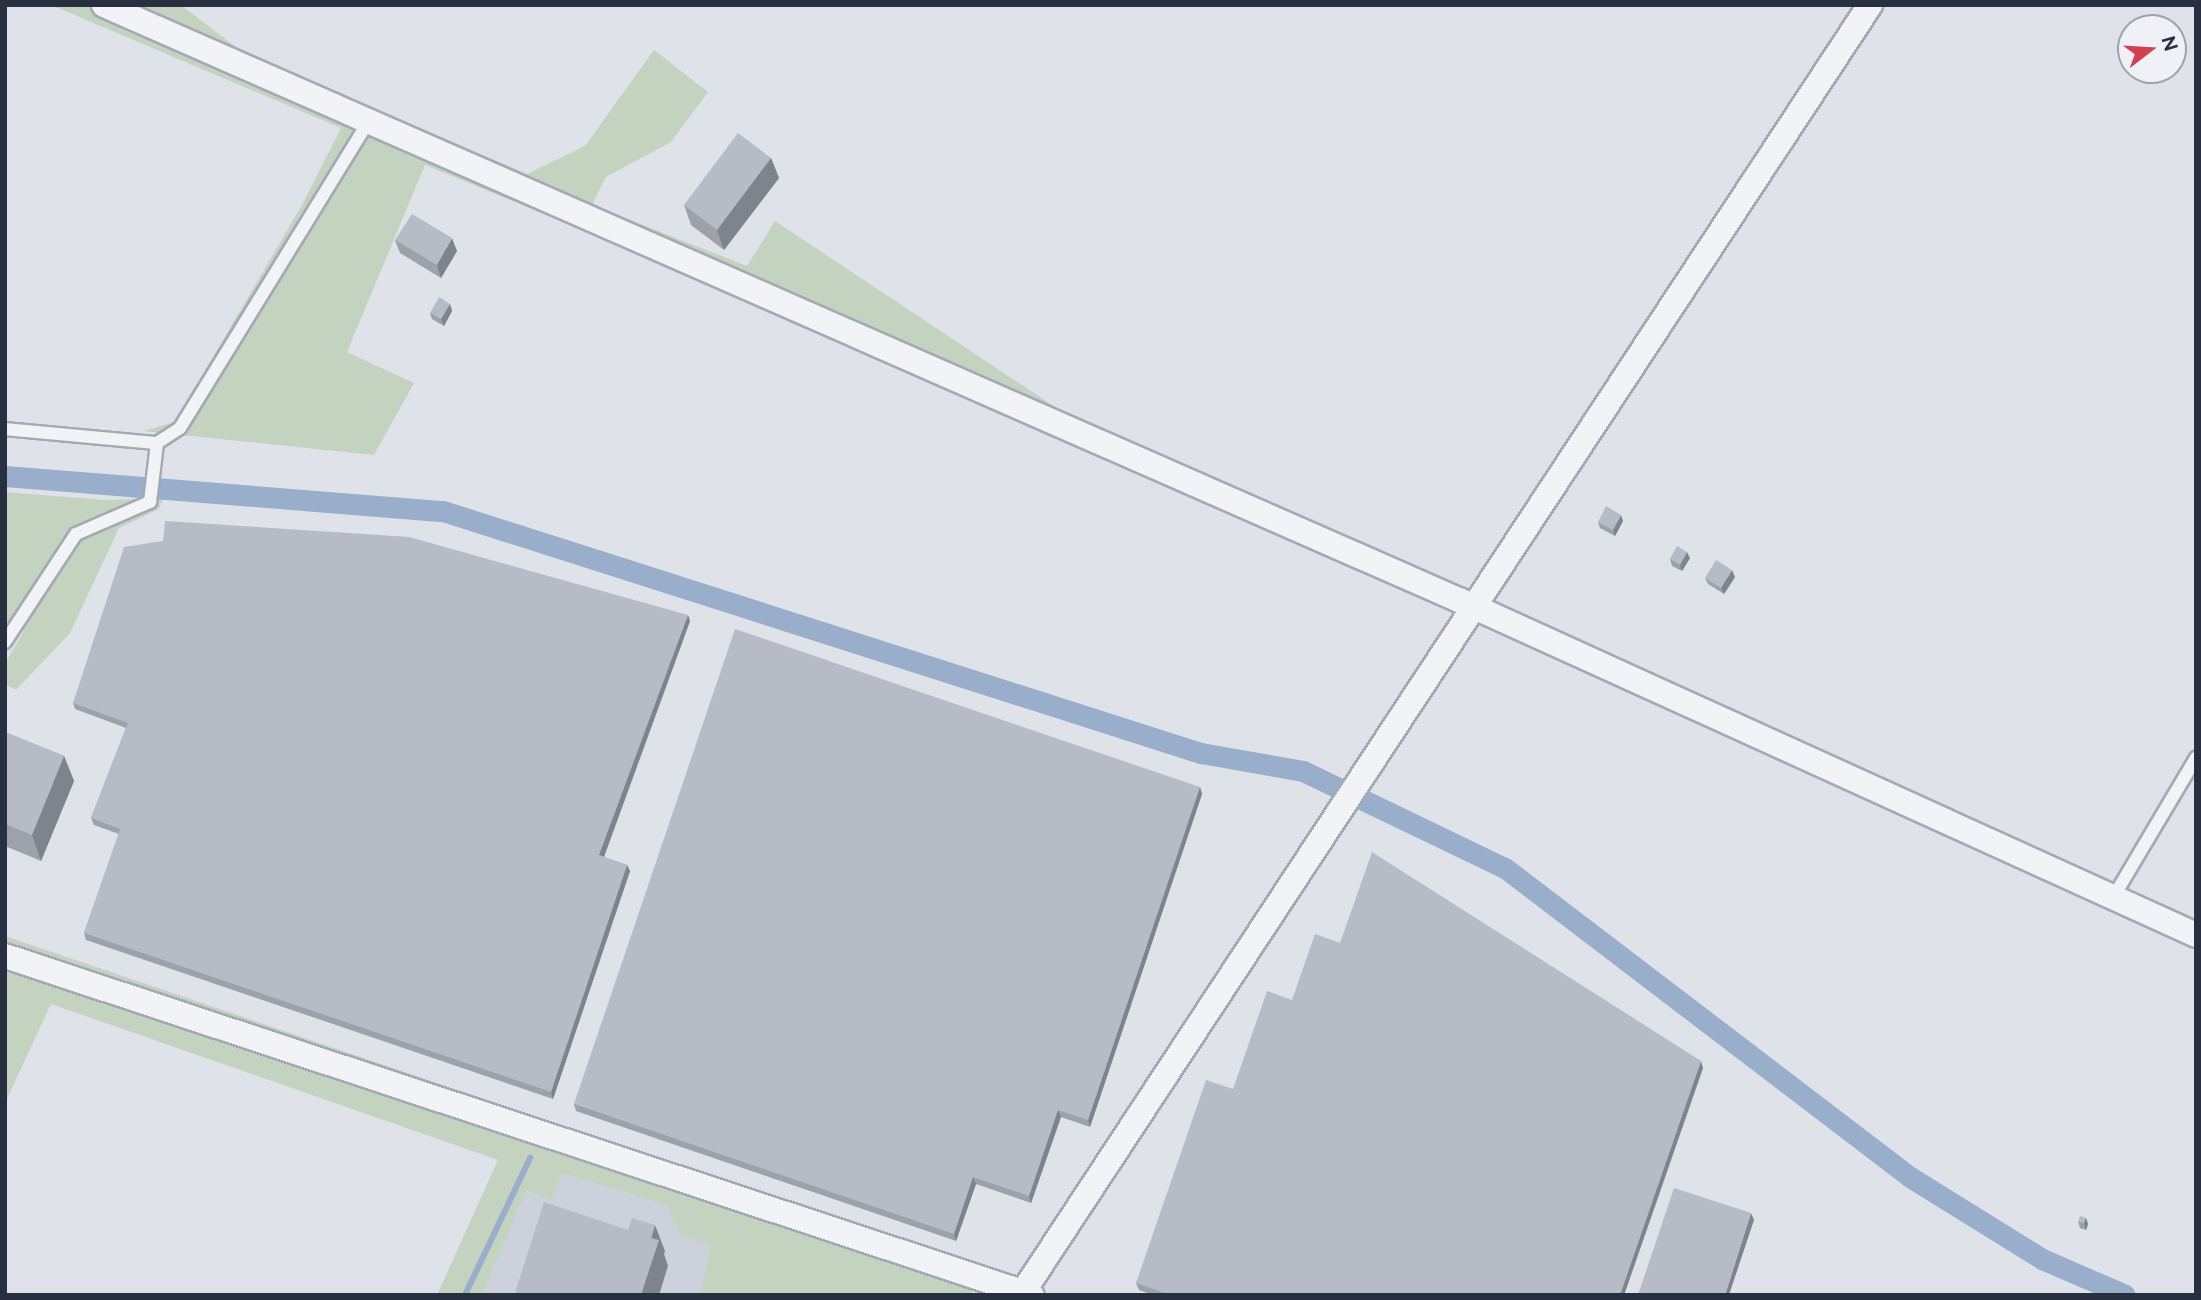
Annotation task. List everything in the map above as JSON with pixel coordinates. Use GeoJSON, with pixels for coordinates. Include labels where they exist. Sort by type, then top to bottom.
{"type":"FeatureCollection","features":[{"type":"Feature","properties":{"kind":"street"},"geometry":{"type":"LineString","coordinates":[[104,5],[367,124],[756,289],[1474,607],[2196,934]]}},
{"type":"Feature","properties":{"kind":"street"},"geometry":{"type":"LineString","coordinates":[[5,956],[1027,1293],[1346,799],[1870,5]]}},
{"type":"Feature","properties":{"kind":"lane"},"geometry":{"type":"LineString","coordinates":[[5,429],[157,443],[180,428],[367,124]]}},
{"type":"Feature","properties":{"kind":"lane"},"geometry":{"type":"LineString","coordinates":[[5,642],[76,534],[150,502],[153,458],[157,443]]}},
{"type":"Feature","properties":{"kind":"lane"},"geometry":{"type":"LineString","coordinates":[[2114,897],[2196,758]]}},
{"type":"Feature","properties":{"kind":"shaded area"},"geometry":{"type":"Polygon","coordinates":[[[562,1173],[666,1205],[681,1235],[712,1246],[700,1295],[482,1295],[526,1190],[562,1173]]]}},
{"type":"Feature","properties":{"kind":"green space"},"geometry":{"type":"Polygon","coordinates":[[[51,5],[181,5],[241,51],[527,174],[585,146],[654,50],[708,92],[671,142],[606,177],[592,205],[747,266],[775,221],[1058,409],[1044,433],[783,312],[425,165],[347,352],[414,383],[374,455],[143,431],[175,422],[302,205],[341,128],[51,5]]]}},
{"type":"Feature","properties":{"kind":"green space"},"geometry":{"type":"Polygon","coordinates":[[[5,492],[105,500],[163,498],[159,509],[119,528],[70,633],[16,690],[5,684],[5,663],[24,631],[5,621],[5,492]]]}},
{"type":"Feature","properties":{"kind":"green space"},"geometry":{"type":"Polygon","coordinates":[[[5,936],[973,1265],[972,1295],[700,1295],[711,1246],[681,1235],[666,1205],[562,1173],[552,1199],[526,1191],[482,1295],[437,1295],[498,1160],[51,1004],[5,1103],[5,936]]]}},
{"type":"Feature","properties":{"kind":"building"},"geometry":{"type":"Polygon","coordinates":[[[738,133],[771,158],[717,230],[684,205],[738,133]]]}},
{"type":"Feature","properties":{"kind":"building"},"geometry":{"type":"Polygon","coordinates":[[[412,214],[452,238],[437,265],[395,240],[412,214]]]}},
{"type":"Feature","properties":{"kind":"building"},"geometry":{"type":"Polygon","coordinates":[[[439,297],[450,304],[441,319],[430,313],[439,297]]]}},
{"type":"Feature","properties":{"kind":"building"},"geometry":{"type":"Polygon","coordinates":[[[1606,506],[1621,515],[1613,530],[1598,522],[1606,506]]]}},
{"type":"Feature","properties":{"kind":"building"},"geometry":{"type":"Polygon","coordinates":[[[165,521],[409,537],[688,615],[599,855],[627,865],[551,1092],[84,933],[120,829],[91,818],[128,723],[73,703],[124,547],[163,541],[165,521]]]}},
{"type":"Feature","properties":{"kind":"building"},"geometry":{"type":"Polygon","coordinates":[[[1677,546],[1687,552],[1680,565],[1670,559],[1677,546]]]}},
{"type":"Feature","properties":{"kind":"building"},"geometry":{"type":"Polygon","coordinates":[[[1716,560],[1732,570],[1721,588],[1705,578],[1716,560]]]}},
{"type":"Feature","properties":{"kind":"building"},"geometry":{"type":"Polygon","coordinates":[[[735,629],[1200,787],[1088,1120],[1058,1110],[1029,1196],[973,1177],[954,1234],[574,1104],[735,629]]]}},
{"type":"Feature","properties":{"kind":"building"},"geometry":{"type":"Polygon","coordinates":[[[5,732],[64,756],[32,835],[5,824],[5,732]]]}},
{"type":"Feature","properties":{"kind":"building"},"geometry":{"type":"Polygon","coordinates":[[[1372,852],[1701,1061],[1620,1295],[1170,1295],[1136,1283],[1206,1080],[1233,1089],[1267,991],[1292,1000],[1315,934],[1340,943],[1372,852]]]}},
{"type":"Feature","properties":{"kind":"building"},"geometry":{"type":"Polygon","coordinates":[[[1674,1188],[1751,1213],[1725,1295],[1638,1295],[1674,1188]]]}},
{"type":"Feature","properties":{"kind":"building"},"geometry":{"type":"Polygon","coordinates":[[[544,1202],[628,1230],[632,1218],[655,1225],[651,1238],[659,1240],[641,1295],[515,1293],[544,1202]]]}},
{"type":"Feature","properties":{"kind":"building"},"geometry":{"type":"Polygon","coordinates":[[[2080,1216],[2086,1218],[2084,1223],[2078,1222],[2080,1216]]]}},
{"type":"Feature","properties":{"kind":"waterway"},"geometry":{"type":"LineString","coordinates":[[5,476],[443,511],[1201,753],[1303,771],[1505,868],[1910,1177],[2042,1259],[2125,1295]]}},
{"type":"Feature","properties":{"kind":"waterway"},"geometry":{"type":"LineString","coordinates":[[465,1295],[530,1158]]}}]}
